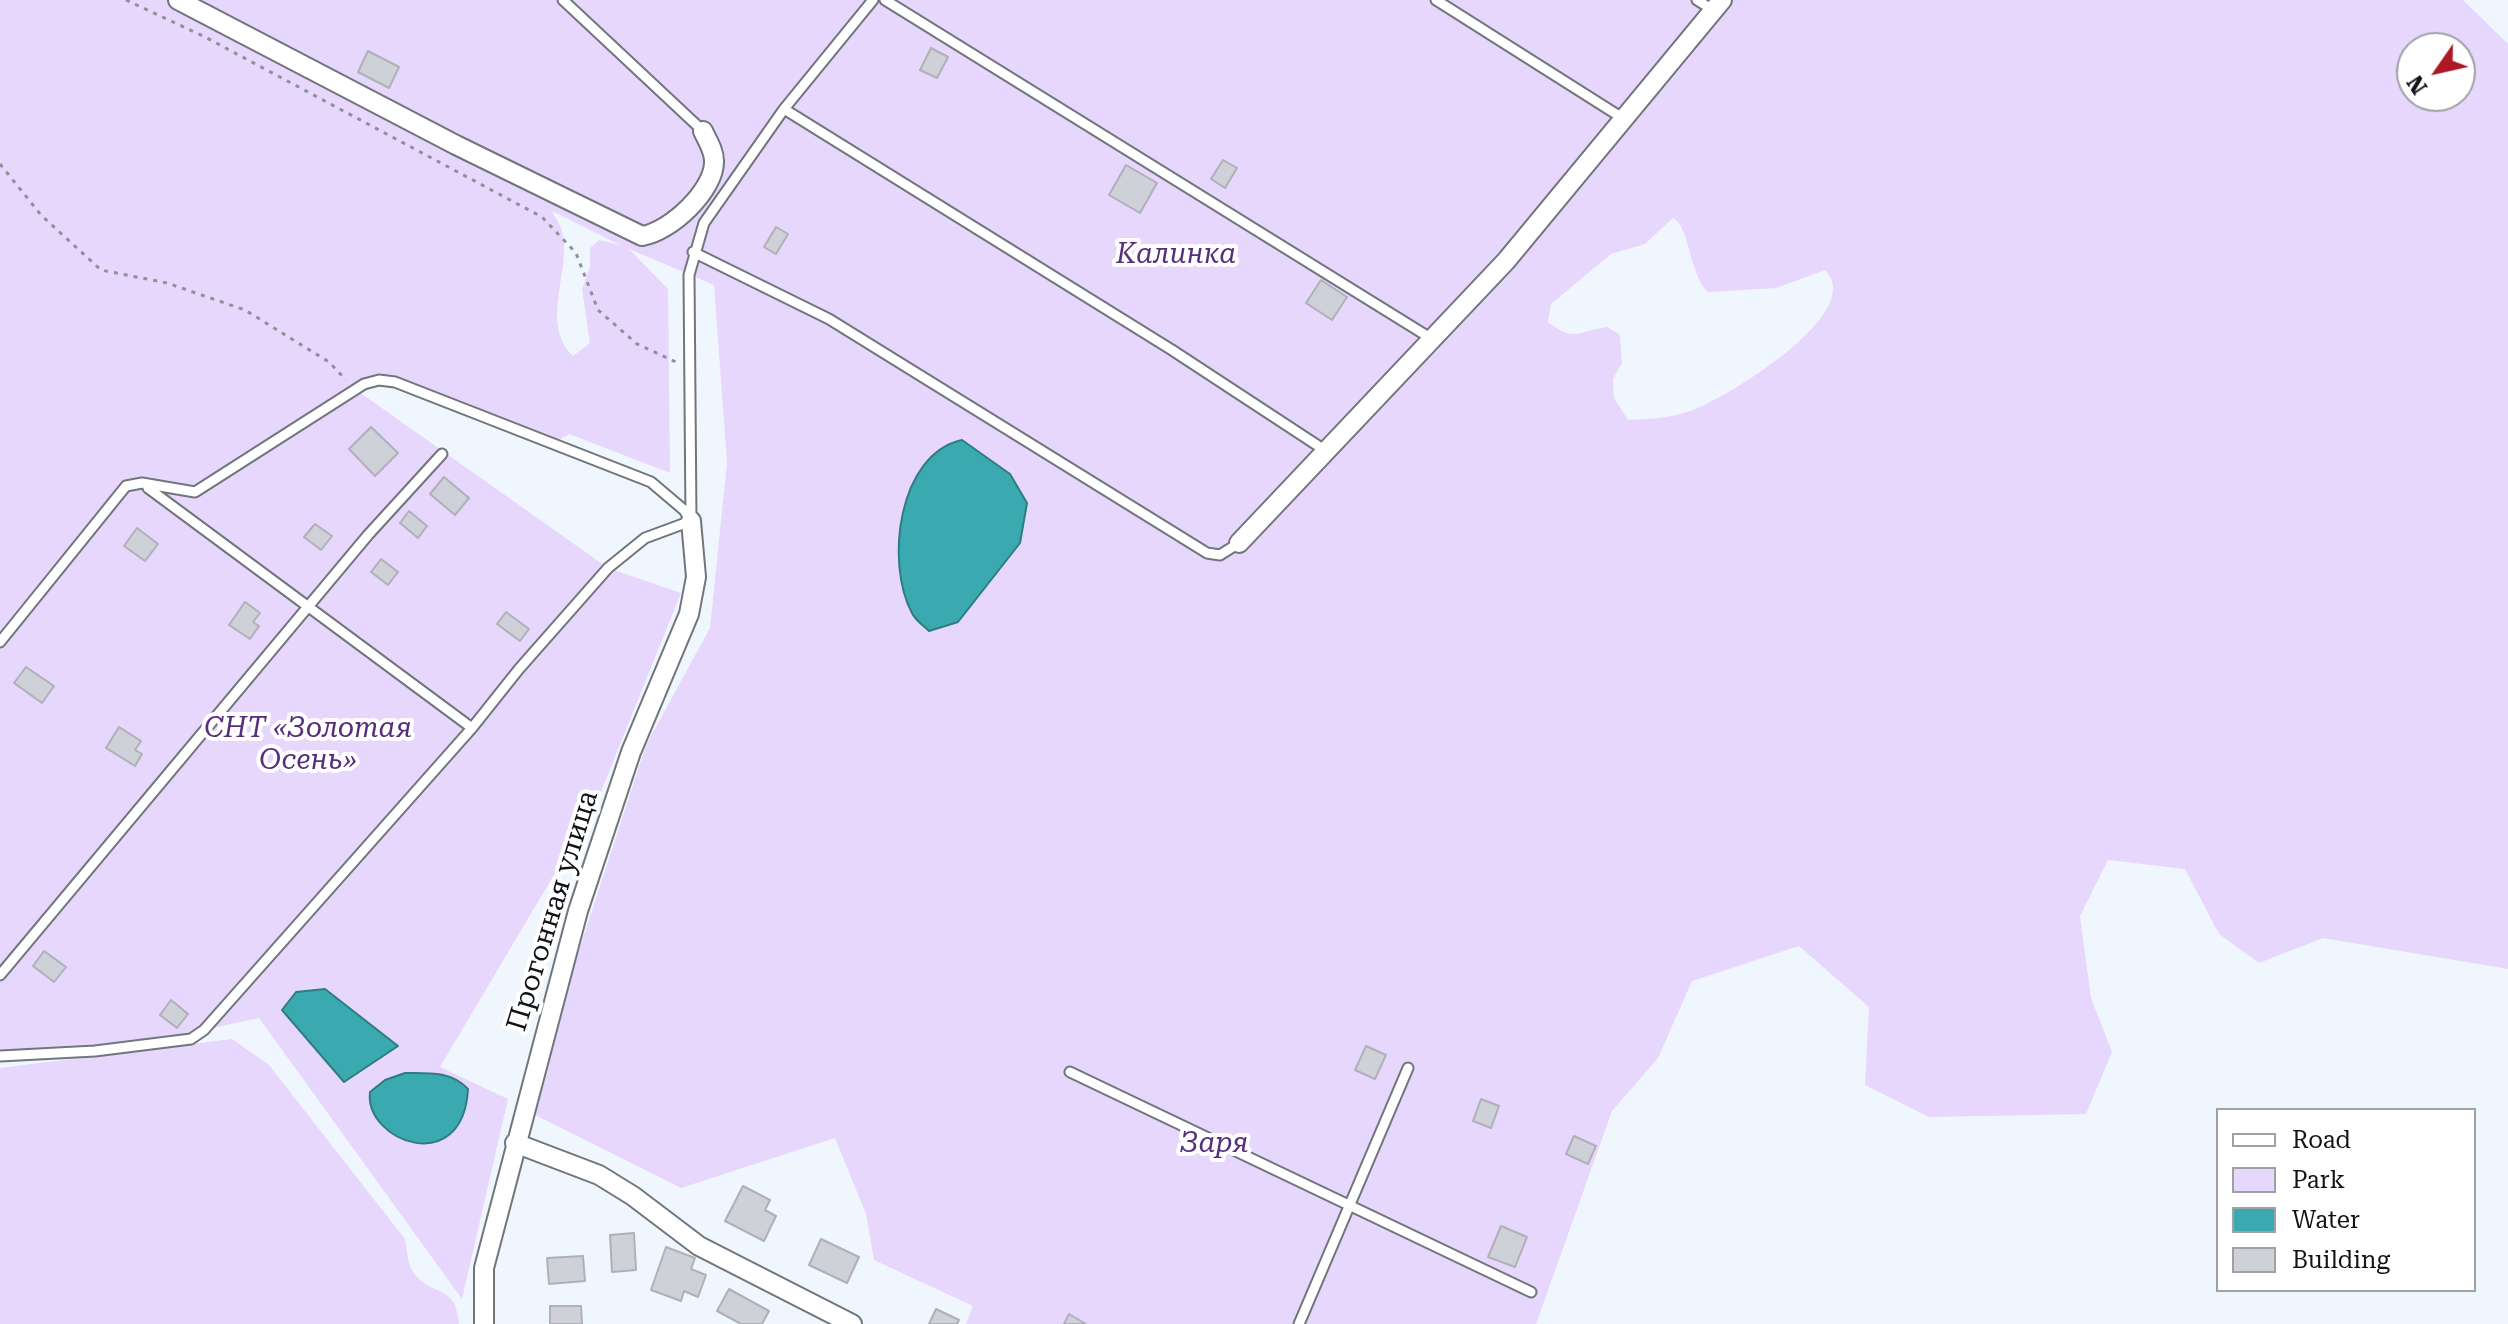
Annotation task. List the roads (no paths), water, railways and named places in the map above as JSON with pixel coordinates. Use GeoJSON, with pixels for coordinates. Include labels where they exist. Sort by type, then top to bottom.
{"type":"FeatureCollection","features":[{"type":"Feature","properties":{"kind":"street"},"geometry":{"type":"LineString","coordinates":[[178,0],[456,145],[642,236],[655,234],[677,221],[710,177],[714,163],[703,131]]}},
{"type":"Feature","properties":{"kind":"street"},"geometry":{"type":"LineString","coordinates":[[1239,543],[1506,261],[1624,119],[1711,3]]}},
{"type":"Feature","properties":{"kind":"street","name":"Прогонная улица"},"geometry":{"type":"LineString","coordinates":[[484,1324],[484,1268],[578,911],[631,752],[689,614],[696,577],[691,521]]}},
{"type":"Feature","properties":{"kind":"street"},"geometry":{"type":"LineString","coordinates":[[515,1143],[599,1175],[633,1196],[699,1246],[852,1324]]}},
{"type":"Feature","properties":{"kind":"lane"},"geometry":{"type":"LineString","coordinates":[[563,0],[703,131]]}},
{"type":"Feature","properties":{"kind":"lane"},"geometry":{"type":"LineString","coordinates":[[691,521],[689,275],[693,252],[704,223],[784,109],[873,0]]}},
{"type":"Feature","properties":{"kind":"lane"},"geometry":{"type":"LineString","coordinates":[[885,0],[1432,339]]}},
{"type":"Feature","properties":{"kind":"lane"},"geometry":{"type":"LineString","coordinates":[[1436,0],[1624,119]]}},
{"type":"Feature","properties":{"kind":"lane"},"geometry":{"type":"LineString","coordinates":[[784,109],[1172,350],[1326,451]]}},
{"type":"Feature","properties":{"kind":"lane"},"geometry":{"type":"LineString","coordinates":[[693,252],[829,319],[1207,553],[1220,555],[1239,543]]}},
{"type":"Feature","properties":{"kind":"lane"},"geometry":{"type":"LineString","coordinates":[[0,642],[126,486],[142,483],[195,492],[354,389],[379,380],[395,382],[633,474],[667,494],[691,521]]}},
{"type":"Feature","properties":{"kind":"lane"},"geometry":{"type":"LineString","coordinates":[[0,975],[442,454]]}},
{"type":"Feature","properties":{"kind":"lane"},"geometry":{"type":"LineString","coordinates":[[142,483],[472,728]]}},
{"type":"Feature","properties":{"kind":"lane"},"geometry":{"type":"LineString","coordinates":[[0,1056],[95,1051],[191,1039],[233,998],[472,728],[519,669],[608,568],[645,538],[691,521]]}},
{"type":"Feature","properties":{"kind":"lane"},"geometry":{"type":"LineString","coordinates":[[1299,1324],[1408,1068]]}},
{"type":"Feature","properties":{"kind":"lane"},"geometry":{"type":"LineString","coordinates":[[1070,1072],[1531,1292]]}},
{"type":"Feature","properties":{"kind":"water"},"geometry":{"type":"Polygon","coordinates":[[[962,440],[1010,474],[1027,503],[1020,543],[958,622],[929,631],[913,616],[904,592],[899,567],[903,513],[911,488],[923,466],[940,449],[962,440]]]}},
{"type":"Feature","properties":{"kind":"water"},"geometry":{"type":"Polygon","coordinates":[[[325,989],[398,1046],[344,1082],[282,1010],[296,992],[325,989]]]}},
{"type":"Feature","properties":{"kind":"water"},"geometry":{"type":"Polygon","coordinates":[[[405,1073],[447,1076],[468,1089],[462,1117],[450,1134],[433,1142],[415,1143],[397,1136],[382,1125],[372,1110],[370,1092],[385,1080],[405,1073]]]}},
{"type":"Feature","properties":{"kind":"park label","name":"Калинка"},"geometry":{"type":"Point","coordinates":[1176,255]}},
{"type":"Feature","properties":{"kind":"park label","name":"СНТ «Золотая Осень»"},"geometry":{"type":"Point","coordinates":[308,745]}},
{"type":"Feature","properties":{"kind":"park label","name":"Заря"},"geometry":{"type":"Point","coordinates":[1214,1144]}}]}
